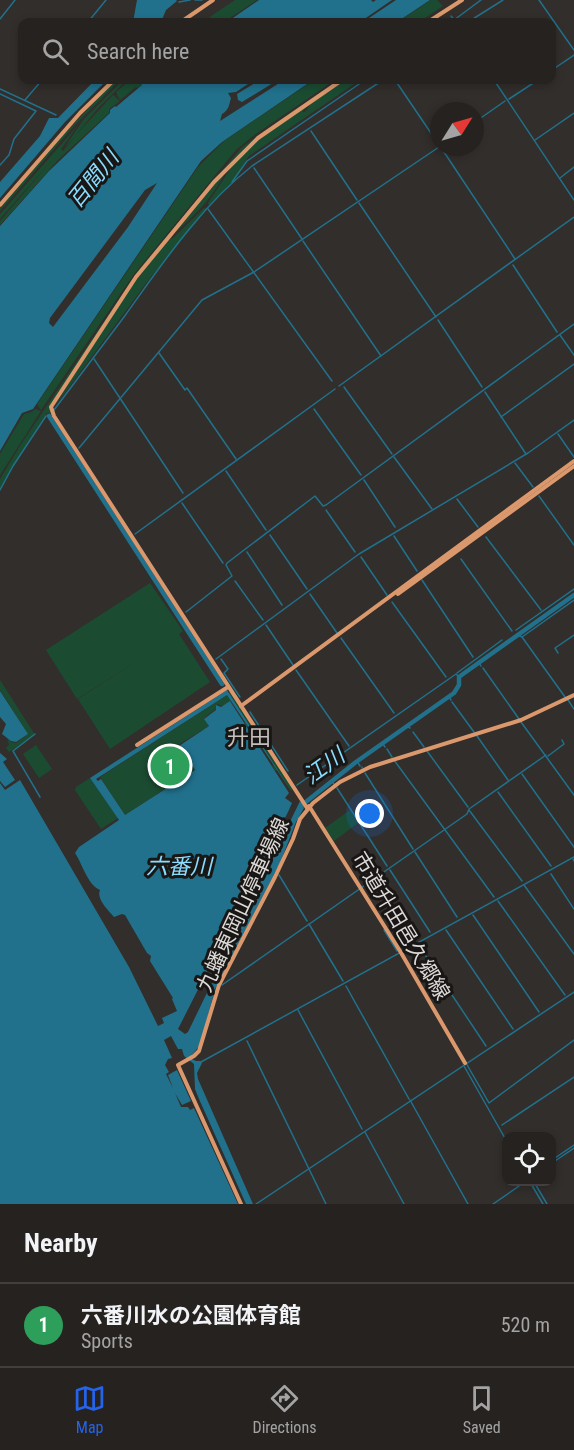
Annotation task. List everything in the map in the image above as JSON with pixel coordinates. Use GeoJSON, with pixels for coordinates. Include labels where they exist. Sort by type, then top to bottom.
{"type":"FeatureCollection","features":[{"type":"Feature","properties":{"kind":"main road"},"geometry":{"type":"LineString","coordinates":[[187,18],[213,0]]}},
{"type":"Feature","properties":{"kind":"main road"},"geometry":{"type":"LineString","coordinates":[[434,18],[462,0]]}},
{"type":"Feature","properties":{"kind":"main road"},"geometry":{"type":"LineString","coordinates":[[0,205],[74,120],[110,84]]}},
{"type":"Feature","properties":{"kind":"main road","name":"九蟠東岡山停車場線"},"geometry":{"type":"LineString","coordinates":[[307,807],[60,426],[51,407],[136,277],[220,176],[258,138],[336,84]]}},
{"type":"Feature","properties":{"kind":"main road"},"geometry":{"type":"LineString","coordinates":[[242,706],[457,545],[574,461]]}},
{"type":"Feature","properties":{"kind":"main road"},"geometry":{"type":"LineString","coordinates":[[367,614],[445,561],[574,466]]}},
{"type":"Feature","properties":{"kind":"main road"},"geometry":{"type":"LineString","coordinates":[[136,746],[228,687]]}},
{"type":"Feature","properties":{"kind":"main road","name":"九蟠東岡山停車場線"},"geometry":{"type":"LineString","coordinates":[[241,1204],[178,1065],[197,1054],[201,1047],[219,986],[275,877],[307,807],[340,782],[370,767],[521,720],[574,694]]}},
{"type":"Feature","properties":{"kind":"main road","name":"市道升田邑久郷線"},"geometry":{"type":"LineString","coordinates":[[307,807],[361,887],[465,1063]]}},
{"type":"Feature","properties":{"kind":"green space"},"geometry":{"type":"Polygon","coordinates":[[[235,0],[257,0],[230,18],[209,18],[235,0]]]}},
{"type":"Feature","properties":{"kind":"green space"},"geometry":{"type":"Polygon","coordinates":[[[431,0],[437,0],[443,6],[425,18],[404,18],[431,0]]]}},
{"type":"Feature","properties":{"kind":"green space"},"geometry":{"type":"Polygon","coordinates":[[[112,84],[116,84],[74,126],[0,211],[0,207],[59,139],[112,84]]]}},
{"type":"Feature","properties":{"kind":"green space"},"geometry":{"type":"Polygon","coordinates":[[[119,84],[123,84],[99,107],[75,136],[113,95],[120,101],[59,159],[0,225],[0,221],[53,159],[0,219],[0,214],[79,124],[61,149],[63,151],[75,137],[64,148],[84,119],[119,84]]]}},
{"type":"Feature","properties":{"kind":"green space"},"geometry":{"type":"Polygon","coordinates":[[[125,84],[142,85],[120,100],[116,92],[125,84]]]}},
{"type":"Feature","properties":{"kind":"green space"},"geometry":{"type":"Polygon","coordinates":[[[308,84],[329,84],[236,150],[134,274],[41,410],[37,404],[198,167],[224,141],[308,84]]]}},
{"type":"Feature","properties":{"kind":"green space"},"geometry":{"type":"Polygon","coordinates":[[[339,84],[354,84],[249,156],[232,182],[209,207],[208,203],[234,163],[261,138],[309,104],[302,112],[305,112],[312,102],[339,84]]]}},
{"type":"Feature","properties":{"kind":"green space"},"geometry":{"type":"Polygon","coordinates":[[[308,100],[249,144],[221,172],[242,147],[308,100]]]}},
{"type":"Feature","properties":{"kind":"green space"},"geometry":{"type":"Polygon","coordinates":[[[227,169],[204,204],[174,233],[227,169]]]}},
{"type":"Feature","properties":{"kind":"green space"},"geometry":{"type":"Polygon","coordinates":[[[212,183],[139,272],[52,402],[49,407],[51,414],[47,413],[0,490],[0,479],[21,444],[140,268],[212,183]]]}},
{"type":"Feature","properties":{"kind":"green space"},"geometry":{"type":"Polygon","coordinates":[[[204,208],[208,208],[150,278],[53,409],[123,297],[168,240],[173,238],[204,208]]]}},
{"type":"Feature","properties":{"kind":"green space"},"geometry":{"type":"Polygon","coordinates":[[[35,409],[41,411],[0,475],[0,454],[24,414],[35,409]]]}},
{"type":"Feature","properties":{"kind":"green space"},"geometry":{"type":"Polygon","coordinates":[[[150,583],[183,631],[179,634],[210,682],[110,749],[78,699],[146,655],[77,699],[46,650],[150,583]]]}},
{"type":"Feature","properties":{"kind":"green space"},"geometry":{"type":"Polygon","coordinates":[[[0,680],[35,735],[9,752],[6,748],[9,745],[7,737],[11,742],[16,743],[28,734],[0,690],[0,680]]]}},
{"type":"Feature","properties":{"kind":"green space"},"geometry":{"type":"Polygon","coordinates":[[[230,692],[293,789],[291,791],[277,770],[275,771],[272,766],[274,764],[249,726],[247,727],[244,723],[246,722],[228,694],[230,692]]]}},
{"type":"Feature","properties":{"kind":"green space"},"geometry":{"type":"Polygon","coordinates":[[[227,695],[231,701],[222,706],[217,704],[216,709],[204,718],[209,726],[178,745],[194,770],[125,815],[100,777],[227,695]]]}},
{"type":"Feature","properties":{"kind":"green space"},"geometry":{"type":"Polygon","coordinates":[[[36,745],[52,769],[39,778],[23,754],[36,745]]]}},
{"type":"Feature","properties":{"kind":"green space"},"geometry":{"type":"Polygon","coordinates":[[[90,778],[118,818],[101,829],[75,790],[90,778]]]}},
{"type":"Feature","properties":{"kind":"green space"},"geometry":{"type":"Polygon","coordinates":[[[350,810],[358,823],[334,841],[325,828],[350,810]]]}},
{"type":"Feature","properties":{"kind":"green space"},"geometry":{"type":"Polygon","coordinates":[[[224,944],[229,946],[209,986],[204,984],[224,944]]]}},
{"type":"Feature","properties":{"kind":"water"},"geometry":{"type":"Polygon","coordinates":[[[137,0],[177,1],[166,10],[163,18],[134,18],[137,0]]]}},
{"type":"Feature","properties":{"kind":"water"},"geometry":{"type":"Polygon","coordinates":[[[259,0],[371,0],[373,2],[392,0],[366,18],[233,18],[259,0]]]}},
{"type":"Feature","properties":{"kind":"water"},"geometry":{"type":"Polygon","coordinates":[[[396,0],[430,0],[403,18],[369,18],[396,0]]]}},
{"type":"Feature","properties":{"kind":"water"},"geometry":{"type":"Polygon","coordinates":[[[91,84],[103,84],[65,122],[0,198],[0,182],[40,136],[49,118],[58,118],[91,84]]]}},
{"type":"Feature","properties":{"kind":"water","name":"百間川"},"geometry":{"type":"Polygon","coordinates":[[[141,84],[248,84],[236,92],[228,93],[231,98],[229,105],[220,121],[278,84],[307,84],[222,142],[201,161],[33,409],[22,413],[0,451],[0,226],[49,171],[110,113],[110,110],[141,84]],[[157,183],[145,190],[50,318],[49,323],[53,327],[128,227],[157,183]]]}},
{"type":"Feature","properties":{"kind":"water"},"geometry":{"type":"Polygon","coordinates":[[[253,84],[271,84],[242,102],[238,100],[237,94],[253,84]]]}},
{"type":"Feature","properties":{"kind":"water","name":"六番川"},"geometry":{"type":"Polygon","coordinates":[[[227,690],[291,791],[227,695],[96,779],[98,781],[101,779],[125,815],[195,770],[179,746],[209,726],[204,719],[216,710],[216,705],[221,707],[230,701],[289,793],[285,798],[292,803],[288,812],[178,1029],[185,1034],[188,1032],[300,801],[304,808],[280,863],[215,989],[200,1045],[192,1055],[192,1059],[202,1063],[197,1073],[198,1079],[253,1204],[246,1204],[199,1099],[195,1089],[194,1064],[184,1056],[182,1049],[178,1049],[171,1036],[164,1040],[172,1058],[168,1059],[165,1065],[169,1072],[166,1074],[173,1088],[168,1075],[177,1070],[191,1101],[182,1105],[175,1093],[181,1107],[188,1107],[190,1110],[194,1108],[238,1204],[0,1204],[0,783],[5,790],[20,780],[129,967],[158,1026],[164,1023],[162,1018],[177,1011],[173,998],[150,961],[151,956],[125,915],[114,917],[106,908],[101,901],[100,890],[88,879],[75,853],[79,847],[119,820],[90,778],[227,690]]]}},
{"type":"Feature","properties":{"kind":"water"},"geometry":{"type":"Polygon","coordinates":[[[0,691],[28,734],[16,742],[2,734],[6,724],[0,717],[0,691]]]}},
{"type":"Feature","properties":{"kind":"water"},"geometry":{"type":"Polygon","coordinates":[[[0,753],[7,759],[3,762],[15,780],[5,787],[0,781],[0,753]]]}},
{"type":"Feature","properties":{"kind":"waterway"},"geometry":{"type":"LineString","coordinates":[[0,19],[15,0]]}},
{"type":"Feature","properties":{"kind":"waterway"},"geometry":{"type":"LineString","coordinates":[[91,18],[106,0]]}},
{"type":"Feature","properties":{"kind":"waterway"},"geometry":{"type":"LineString","coordinates":[[179,2],[190,0]]}},
{"type":"Feature","properties":{"kind":"waterway"},"geometry":{"type":"LineString","coordinates":[[195,0],[202,0]]}},
{"type":"Feature","properties":{"kind":"waterway"},"geometry":{"type":"LineString","coordinates":[[457,18],[481,0]]}},
{"type":"Feature","properties":{"kind":"waterway"},"geometry":{"type":"LineString","coordinates":[[474,18],[503,0]]}},
{"type":"Feature","properties":{"kind":"waterway"},"geometry":{"type":"LineString","coordinates":[[539,0],[552,18]]}},
{"type":"Feature","properties":{"kind":"waterway"},"geometry":{"type":"LineString","coordinates":[[556,24],[574,50]]}},
{"type":"Feature","properties":{"kind":"waterway"},"geometry":{"type":"LineString","coordinates":[[556,67],[574,55]]}},
{"type":"Feature","properties":{"kind":"waterway"},"geometry":{"type":"LineString","coordinates":[[25,100],[39,84]]}},
{"type":"Feature","properties":{"kind":"waterway"},"geometry":{"type":"LineString","coordinates":[[232,182],[247,161],[359,84]]}},
{"type":"Feature","properties":{"kind":"waterway"},"geometry":{"type":"LineString","coordinates":[[54,410],[167,257],[215,199],[252,166],[377,84]]}},
{"type":"Feature","properties":{"kind":"waterway"},"geometry":{"type":"LineString","coordinates":[[398,84],[430,132]]}},
{"type":"Feature","properties":{"kind":"waterway"},"geometry":{"type":"LineString","coordinates":[[497,84],[574,200]]}},
{"type":"Feature","properties":{"kind":"waterway"},"geometry":{"type":"LineString","coordinates":[[509,99],[532,84]]}},
{"type":"Feature","properties":{"kind":"waterway"},"geometry":{"type":"LineString","coordinates":[[0,89],[56,115]]}},
{"type":"Feature","properties":{"kind":"waterway"},"geometry":{"type":"LineString","coordinates":[[0,94],[36,111],[14,139],[9,155],[0,165]]}},
{"type":"Feature","properties":{"kind":"waterway"},"geometry":{"type":"LineString","coordinates":[[484,116],[505,101]]}},
{"type":"Feature","properties":{"kind":"waterway"},"geometry":{"type":"LineString","coordinates":[[535,140],[574,113]]}},
{"type":"Feature","properties":{"kind":"waterway"},"geometry":{"type":"LineString","coordinates":[[311,131],[357,200]]}},
{"type":"Feature","properties":{"kind":"waterway"},"geometry":{"type":"LineString","coordinates":[[79,448],[202,300],[254,272],[430,153]]}},
{"type":"Feature","properties":{"kind":"waterway"},"geometry":{"type":"LineString","coordinates":[[447,156],[515,259]]}},
{"type":"Feature","properties":{"kind":"waterway"},"geometry":{"type":"LineString","coordinates":[[560,178],[574,167]]}},
{"type":"Feature","properties":{"kind":"waterway"},"geometry":{"type":"LineString","coordinates":[[254,168],[302,239]]}},
{"type":"Feature","properties":{"kind":"waterway"},"geometry":{"type":"LineString","coordinates":[[359,203],[436,317]]}},
{"type":"Feature","properties":{"kind":"waterway"},"geometry":{"type":"LineString","coordinates":[[208,209],[332,381]]}},
{"type":"Feature","properties":{"kind":"waterway"},"geometry":{"type":"LineString","coordinates":[[339,386],[574,217]]}},
{"type":"Feature","properties":{"kind":"waterway"},"geometry":{"type":"LineString","coordinates":[[303,241],[381,356]]}},
{"type":"Feature","properties":{"kind":"waterway"},"geometry":{"type":"LineString","coordinates":[[513,265],[557,332]]}},
{"type":"Feature","properties":{"kind":"waterway"},"geometry":{"type":"LineString","coordinates":[[438,320],[482,387]]}},
{"type":"Feature","properties":{"kind":"waterway"},"geometry":{"type":"LineString","coordinates":[[186,612],[232,576],[227,563],[315,496],[323,506],[326,505],[574,324]]}},
{"type":"Feature","properties":{"kind":"waterway"},"geometry":{"type":"LineString","coordinates":[[560,335],[574,355]]}},
{"type":"Feature","properties":{"kind":"waterway"},"geometry":{"type":"LineString","coordinates":[[159,353],[185,390],[187,388],[236,459]]}},
{"type":"Feature","properties":{"kind":"waterway"},"geometry":{"type":"LineString","coordinates":[[94,359],[183,493]]}},
{"type":"Feature","properties":{"kind":"waterway"},"geometry":{"type":"LineString","coordinates":[[501,417],[574,364]]}},
{"type":"Feature","properties":{"kind":"waterway"},"geometry":{"type":"LineString","coordinates":[[344,387],[392,454]]}},
{"type":"Feature","properties":{"kind":"waterway"},"geometry":{"type":"LineString","coordinates":[[135,534],[335,389]]}},
{"type":"Feature","properties":{"kind":"waterway"},"geometry":{"type":"LineString","coordinates":[[485,392],[526,454]]}},
{"type":"Feature","properties":{"kind":"waterway"},"geometry":{"type":"LineString","coordinates":[[314,409],[361,475]]}},
{"type":"Feature","properties":{"kind":"waterway"},"geometry":{"type":"LineString","coordinates":[[0,490],[46,416]]}},
{"type":"Feature","properties":{"kind":"waterway"},"geometry":{"type":"LineString","coordinates":[[49,416],[222,684]]}},
{"type":"Feature","properties":{"kind":"waterway"},"geometry":{"type":"LineString","coordinates":[[216,659],[359,554],[528,453],[574,420]]}},
{"type":"Feature","properties":{"kind":"waterway"},"geometry":{"type":"LineString","coordinates":[[558,434],[574,457]]}},
{"type":"Feature","properties":{"kind":"waterway"},"geometry":{"type":"LineString","coordinates":[[394,457],[432,509]]}},
{"type":"Feature","properties":{"kind":"waterway"},"geometry":{"type":"LineString","coordinates":[[515,463],[533,487]]}},
{"type":"Feature","properties":{"kind":"waterway"},"geometry":{"type":"LineString","coordinates":[[226,471],[266,530]]}},
{"type":"Feature","properties":{"kind":"waterway"},"geometry":{"type":"LineString","coordinates":[[364,480],[395,527]]}},
{"type":"Feature","properties":{"kind":"waterway"},"geometry":{"type":"LineString","coordinates":[[539,496],[574,545]]}},
{"type":"Feature","properties":{"kind":"waterway"},"geometry":{"type":"LineString","coordinates":[[457,499],[478,527]]}},
{"type":"Feature","properties":{"kind":"waterway"},"geometry":{"type":"LineString","coordinates":[[182,503],[223,563]]}},
{"type":"Feature","properties":{"kind":"waterway"},"geometry":{"type":"LineString","coordinates":[[326,510],[355,552]]}},
{"type":"Feature","properties":{"kind":"waterway"},"geometry":{"type":"LineString","coordinates":[[270,535],[307,589]]}},
{"type":"Feature","properties":{"kind":"waterway"},"geometry":{"type":"LineString","coordinates":[[394,536],[417,571]]}},
{"type":"Feature","properties":{"kind":"waterway"},"geometry":{"type":"LineString","coordinates":[[486,537],[541,610]]}},
{"type":"Feature","properties":{"kind":"waterway"},"geometry":{"type":"LineString","coordinates":[[247,552],[282,605]]}},
{"type":"Feature","properties":{"kind":"waterway"},"geometry":{"type":"LineString","coordinates":[[361,557],[387,595]]}},
{"type":"Feature","properties":{"kind":"waterway"},"geometry":{"type":"LineString","coordinates":[[461,559],[512,631]]}},
{"type":"Feature","properties":{"kind":"waterway"},"geometry":{"type":"LineString","coordinates":[[422,580],[473,657]]}},
{"type":"Feature","properties":{"kind":"waterway"},"geometry":{"type":"LineString","coordinates":[[235,581],[263,620]]}},
{"type":"Feature","properties":{"kind":"waterway"},"geometry":{"type":"LineString","coordinates":[[516,630],[574,589]]}},
{"type":"Feature","properties":{"kind":"waterway"},"geometry":{"type":"LineString","coordinates":[[310,594],[337,633]]}},
{"type":"Feature","properties":{"kind":"waterway","name":"江川"},"geometry":{"type":"LineString","coordinates":[[302,805],[356,762],[454,693],[459,685],[459,677],[574,595]]}},
{"type":"Feature","properties":{"kind":"waterway"},"geometry":{"type":"LineString","coordinates":[[518,635],[522,637],[574,600]]}},
{"type":"Feature","properties":{"kind":"waterway"},"geometry":{"type":"LineString","coordinates":[[392,602],[446,677]]}},
{"type":"Feature","properties":{"kind":"waterway"},"geometry":{"type":"LineString","coordinates":[[266,625],[293,665]]}},
{"type":"Feature","properties":{"kind":"waterway"},"geometry":{"type":"LineString","coordinates":[[558,653],[555,648],[574,635]]}},
{"type":"Feature","properties":{"kind":"waterway"},"geometry":{"type":"LineString","coordinates":[[522,637],[565,697]]}},
{"type":"Feature","properties":{"kind":"waterway"},"geometry":{"type":"LineString","coordinates":[[341,638],[394,713]]}},
{"type":"Feature","properties":{"kind":"waterway"},"geometry":{"type":"LineString","coordinates":[[457,673],[502,640]]}},
{"type":"Feature","properties":{"kind":"waterway"},"geometry":{"type":"LineString","coordinates":[[221,659],[228,669],[224,673],[240,697]]}},
{"type":"Feature","properties":{"kind":"waterway"},"geometry":{"type":"LineString","coordinates":[[483,668],[519,719]]}},
{"type":"Feature","properties":{"kind":"waterway"},"geometry":{"type":"LineString","coordinates":[[296,670],[349,746]]}},
{"type":"Feature","properties":{"kind":"waterway"},"geometry":{"type":"LineString","coordinates":[[297,785],[456,674],[459,677]]}},
{"type":"Feature","properties":{"kind":"waterway"},"geometry":{"type":"LineString","coordinates":[[568,700],[574,709]]}},
{"type":"Feature","properties":{"kind":"waterway"},"geometry":{"type":"LineString","coordinates":[[452,702],[474,732]]}},
{"type":"Feature","properties":{"kind":"waterway"},"geometry":{"type":"LineString","coordinates":[[250,712],[288,771]]}},
{"type":"Feature","properties":{"kind":"waterway"},"geometry":{"type":"LineString","coordinates":[[521,722],[574,795]]}},
{"type":"Feature","properties":{"kind":"waterway"},"geometry":{"type":"LineString","coordinates":[[413,732],[424,747]]}},
{"type":"Feature","properties":{"kind":"waterway"},"geometry":{"type":"LineString","coordinates":[[35,734],[13,751],[40,797]]}},
{"type":"Feature","properties":{"kind":"waterway"},"geometry":{"type":"LineString","coordinates":[[477,736],[508,780]]}},
{"type":"Feature","properties":{"kind":"waterway"},"geometry":{"type":"LineString","coordinates":[[548,756],[564,744],[562,740]]}},
{"type":"Feature","properties":{"kind":"waterway"},"geometry":{"type":"LineString","coordinates":[[387,749],[392,757]]}},
{"type":"Feature","properties":{"kind":"waterway"},"geometry":{"type":"LineString","coordinates":[[427,751],[468,807]]}},
{"type":"Feature","properties":{"kind":"waterway"},"geometry":{"type":"LineString","coordinates":[[222,985],[467,814],[469,809],[546,755]]}},
{"type":"Feature","properties":{"kind":"waterway"},"geometry":{"type":"LineString","coordinates":[[394,760],[494,897]]}},
{"type":"Feature","properties":{"kind":"waterway","name":"江川"},"geometry":{"type":"LineString","coordinates":[[357,761],[360,766]]}},
{"type":"Feature","properties":{"kind":"waterway"},"geometry":{"type":"LineString","coordinates":[[365,773],[413,849]]}},
{"type":"Feature","properties":{"kind":"waterway"},"geometry":{"type":"LineString","coordinates":[[522,774],[574,847]]}},
{"type":"Feature","properties":{"kind":"waterway"},"geometry":{"type":"LineString","coordinates":[[337,788],[387,866]]}},
{"type":"Feature","properties":{"kind":"waterway"},"geometry":{"type":"LineString","coordinates":[[498,792],[551,866]]}},
{"type":"Feature","properties":{"kind":"waterway"},"geometry":{"type":"LineString","coordinates":[[469,810],[522,881]]}},
{"type":"Feature","properties":{"kind":"waterway"},"geometry":{"type":"LineString","coordinates":[[415,852],[457,917]]}},
{"type":"Feature","properties":{"kind":"waterway"},"geometry":{"type":"LineString","coordinates":[[201,1062],[574,857]]}},
{"type":"Feature","properties":{"kind":"waterway"},"geometry":{"type":"LineString","coordinates":[[390,870],[430,932]]}},
{"type":"Feature","properties":{"kind":"waterway"},"geometry":{"type":"LineString","coordinates":[[551,874],[574,909]]}},
{"type":"Feature","properties":{"kind":"waterway"},"geometry":{"type":"LineString","coordinates":[[279,875],[307,921]]}},
{"type":"Feature","properties":{"kind":"waterway"},"geometry":{"type":"LineString","coordinates":[[524,885],[574,954]]}},
{"type":"Feature","properties":{"kind":"waterway"},"geometry":{"type":"LineString","coordinates":[[498,901],[565,995]]}},
{"type":"Feature","properties":{"kind":"waterway"},"geometry":{"type":"LineString","coordinates":[[473,915],[539,1012]]}},
{"type":"Feature","properties":{"kind":"waterway"},"geometry":{"type":"LineString","coordinates":[[309,924],[343,981]]}},
{"type":"Feature","properties":{"kind":"waterway"},"geometry":{"type":"LineString","coordinates":[[384,930],[397,951]]}},
{"type":"Feature","properties":{"kind":"waterway"},"geometry":{"type":"LineString","coordinates":[[446,930],[513,1029]]}},
{"type":"Feature","properties":{"kind":"waterway"},"geometry":{"type":"LineString","coordinates":[[418,944],[486,1046]]}},
{"type":"Feature","properties":{"kind":"waterway"},"geometry":{"type":"LineString","coordinates":[[346,986],[409,1099]]}},
{"type":"Feature","properties":{"kind":"waterway"},"geometry":{"type":"LineString","coordinates":[[256,1204],[574,992]]}},
{"type":"Feature","properties":{"kind":"waterway"},"geometry":{"type":"LineString","coordinates":[[298,1010],[362,1129]]}},
{"type":"Feature","properties":{"kind":"waterway"},"geometry":{"type":"LineString","coordinates":[[466,1063],[489,1103],[574,1040]]}},
{"type":"Feature","properties":{"kind":"waterway"},"geometry":{"type":"LineString","coordinates":[[247,1041],[326,1204]]}},
{"type":"Feature","properties":{"kind":"waterway"},"geometry":{"type":"LineString","coordinates":[[464,1066],[502,1133]]}},
{"type":"Feature","properties":{"kind":"waterway"},"geometry":{"type":"LineString","coordinates":[[502,1125],[574,1077]]}},
{"type":"Feature","properties":{"kind":"waterway"},"geometry":{"type":"LineString","coordinates":[[410,1100],[468,1204]]}},
{"type":"Feature","properties":{"kind":"waterway"},"geometry":{"type":"LineString","coordinates":[[365,1132],[404,1204]]}},
{"type":"Feature","properties":{"kind":"waterway"},"geometry":{"type":"LineString","coordinates":[[556,1157],[574,1145]]}},
{"type":"Feature","properties":{"kind":"waterway"},"geometry":{"type":"LineString","coordinates":[[556,1160],[574,1148]]}},
{"type":"Feature","properties":{"kind":"waterway"},"geometry":{"type":"LineString","coordinates":[[493,1204],[519,1186]]}},
{"type":"Feature","properties":{"kind":"waterway"},"geometry":{"type":"LineString","coordinates":[[532,1186],[543,1204]]}},
{"type":"Feature","properties":{"kind":"waterway"},"geometry":{"type":"LineString","coordinates":[[536,1186],[547,1204]]}},
{"type":"Feature","properties":{"kind":"place","name":"六番川水の公園体育館"},"geometry":{"type":"Point","coordinates":[170,766]}},
{"type":"Feature","properties":{"kind":"district","name":"升田"},"geometry":{"type":"Point","coordinates":[249,737]}}]}
